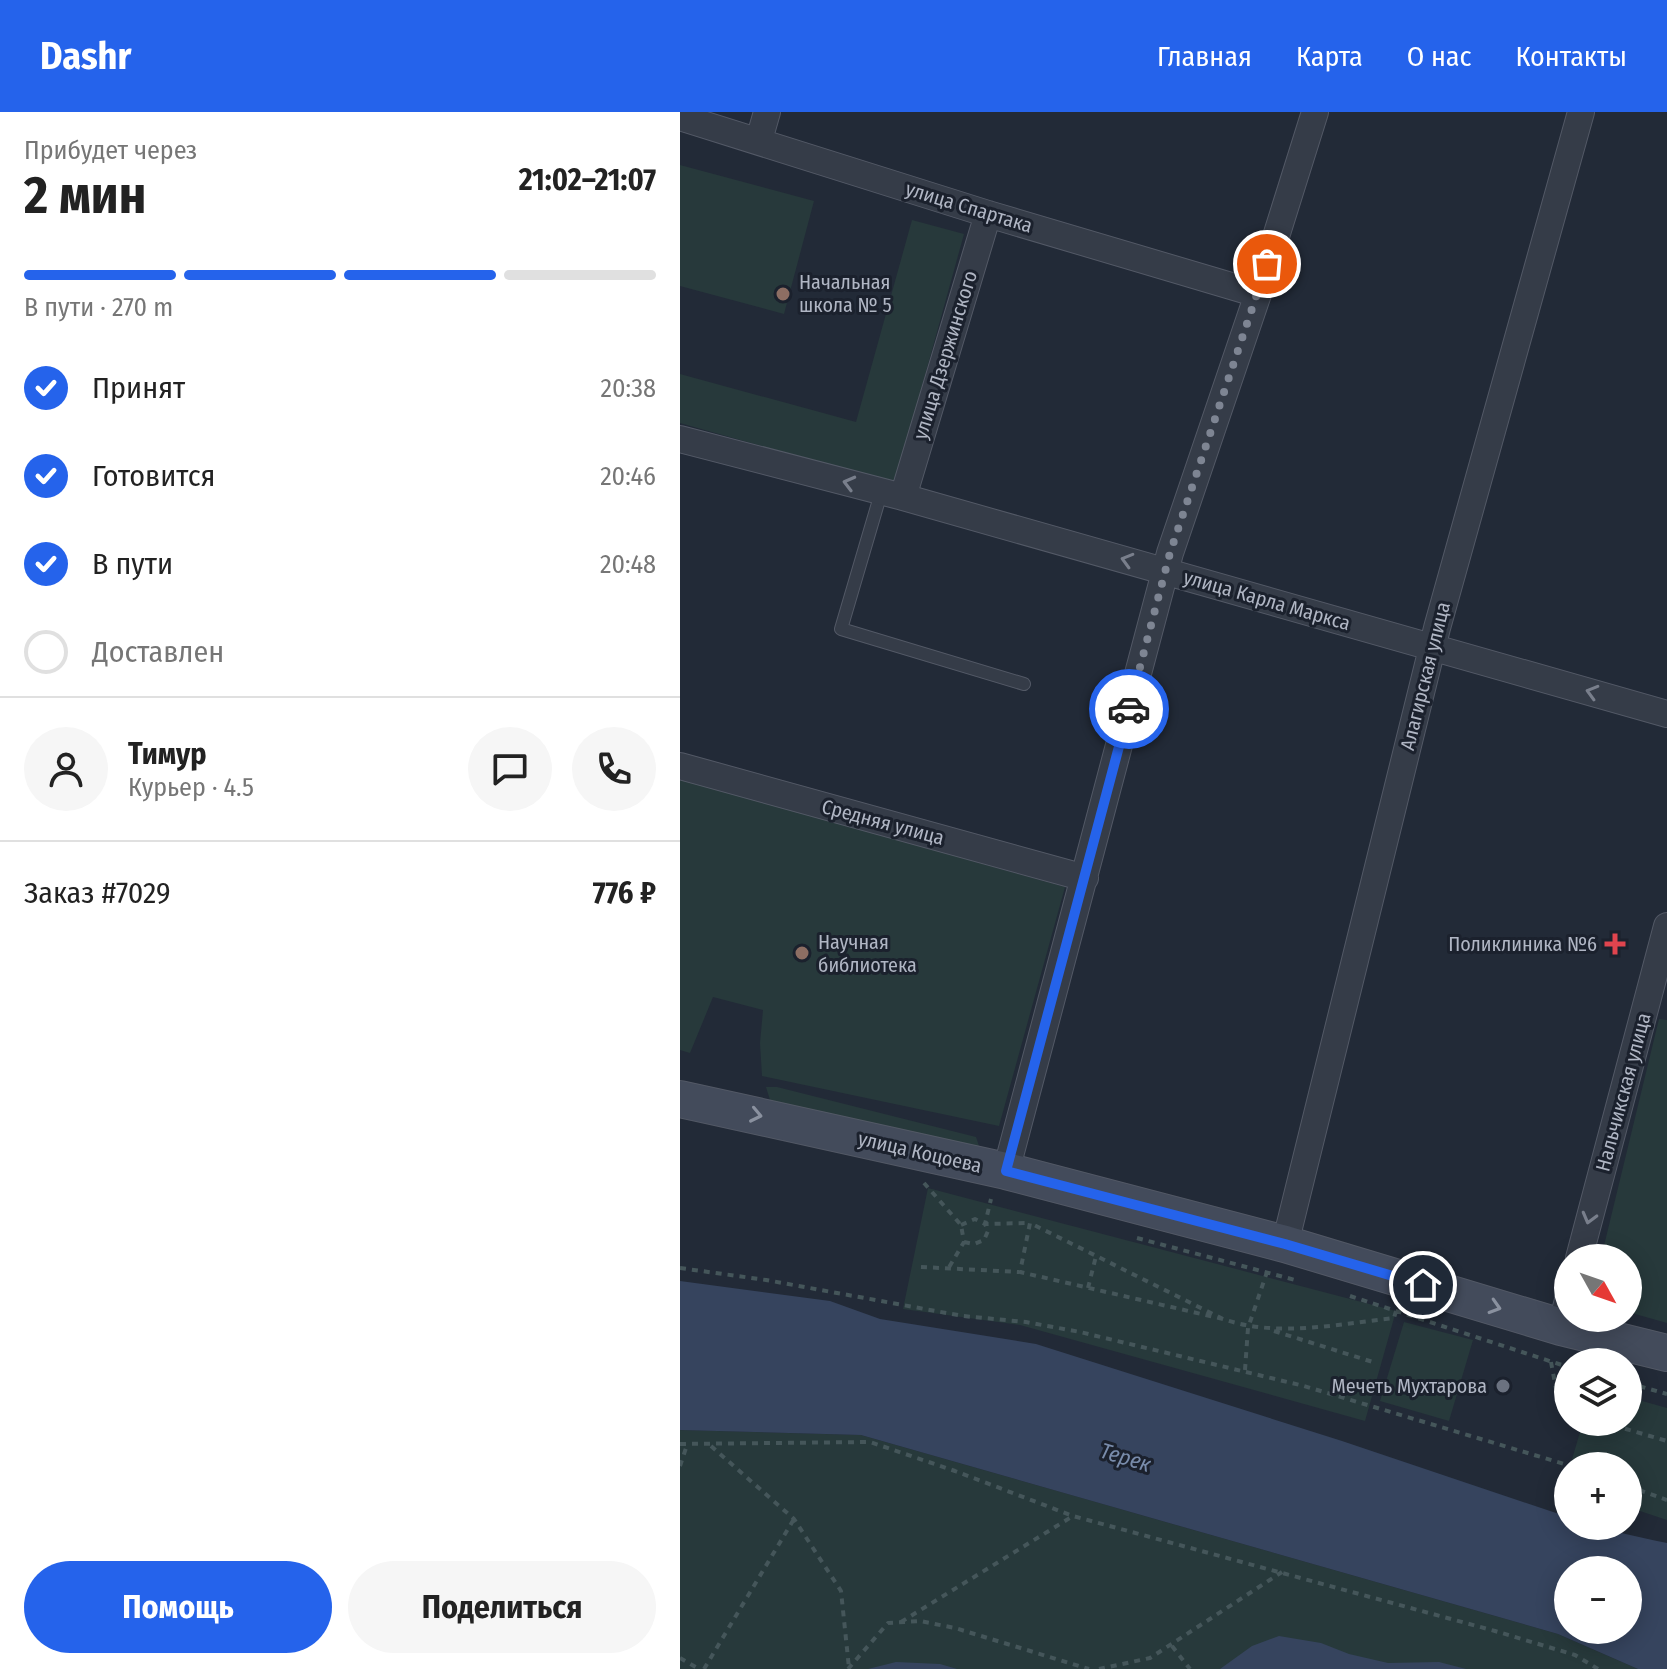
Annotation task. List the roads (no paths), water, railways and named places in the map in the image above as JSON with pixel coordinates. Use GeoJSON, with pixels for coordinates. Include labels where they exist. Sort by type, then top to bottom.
{"type":"FeatureCollection","features":[{"type":"Feature","properties":{"kind":"street"},"geometry":{"type":"LineString","coordinates":[[759,140],[767,112]]}},
{"type":"Feature","properties":{"kind":"street"},"geometry":{"type":"LineString","coordinates":[[993,1183],[1085,878],[1166,571],[1315,112]]}},
{"type":"Feature","properties":{"kind":"street","name":"Алагирская улица"},"geometry":{"type":"LineString","coordinates":[[1276,1258],[1432,647],[1581,112]]}},
{"type":"Feature","properties":{"kind":"street","name":"улица Спартака"},"geometry":{"type":"LineString","coordinates":[[680,117],[988,214],[1258,294]]}},
{"type":"Feature","properties":{"kind":"street","name":"улица Дзержинского"},"geometry":{"type":"LineString","coordinates":[[892,495],[988,214]]}},
{"type":"Feature","properties":{"kind":"street","name":"улица Карла Маркса"},"geometry":{"type":"LineString","coordinates":[[680,439],[1166,571],[1667,714]]}},
{"type":"Feature","properties":{"kind":"street","name":"Средняя улица"},"geometry":{"type":"LineString","coordinates":[[680,766],[1085,878]]}},
{"type":"Feature","properties":{"kind":"street","name":"Нальчикская улица"},"geometry":{"type":"LineString","coordinates":[[1583,1244],[1667,926]]}},
{"type":"Feature","properties":{"kind":"street","name":"улица Коцоева"},"geometry":{"type":"LineString","coordinates":[[680,1099],[1276,1258],[1554,1311]]}},
{"type":"Feature","properties":{"kind":"street","name":"улица Коцоева"},"geometry":{"type":"LineString","coordinates":[[1613,1332],[1667,1353]]}},
{"type":"Feature","properties":{"kind":"lane"},"geometry":{"type":"LineString","coordinates":[[892,495],[841,629],[1024,684]]}},
{"type":"Feature","properties":{"kind":"water","name":"Терек"},"geometry":{"type":"Polygon","coordinates":[[[680,1281],[830,1301],[880,1319],[1036,1344],[1554,1512],[1554,1540],[1642,1538],[1667,1543],[1667,1669],[1638,1669],[1581,1644],[1642,1644],[1642,1556],[1554,1556],[1554,1633],[861,1435],[680,1430],[680,1281]]]}},
{"type":"Feature","properties":{"kind":"water"},"geometry":{"type":"Polygon","coordinates":[[[1279,1636],[1321,1643],[1349,1654],[1388,1663],[1439,1662],[1466,1669],[1220,1669],[1252,1646],[1279,1636]]]}},
{"type":"Feature","properties":{"kind":"water"},"geometry":{"type":"Polygon","coordinates":[[[896,1662],[940,1664],[957,1669],[868,1669],[896,1662]]]}},
{"type":"Feature","properties":{"kind":"place","name":"Начальная школа № 5"},"geometry":{"type":"Point","coordinates":[783,294]}},
{"type":"Feature","properties":{"kind":"place","name":"Поликлиника №6"},"geometry":{"type":"Point","coordinates":[1615,944]}},
{"type":"Feature","properties":{"kind":"place","name":"Научная библиотека"},"geometry":{"type":"Point","coordinates":[802,953]}},
{"type":"Feature","properties":{"kind":"place","name":"Мечеть Мухтарова"},"geometry":{"type":"Point","coordinates":[1503,1386]}}]}
